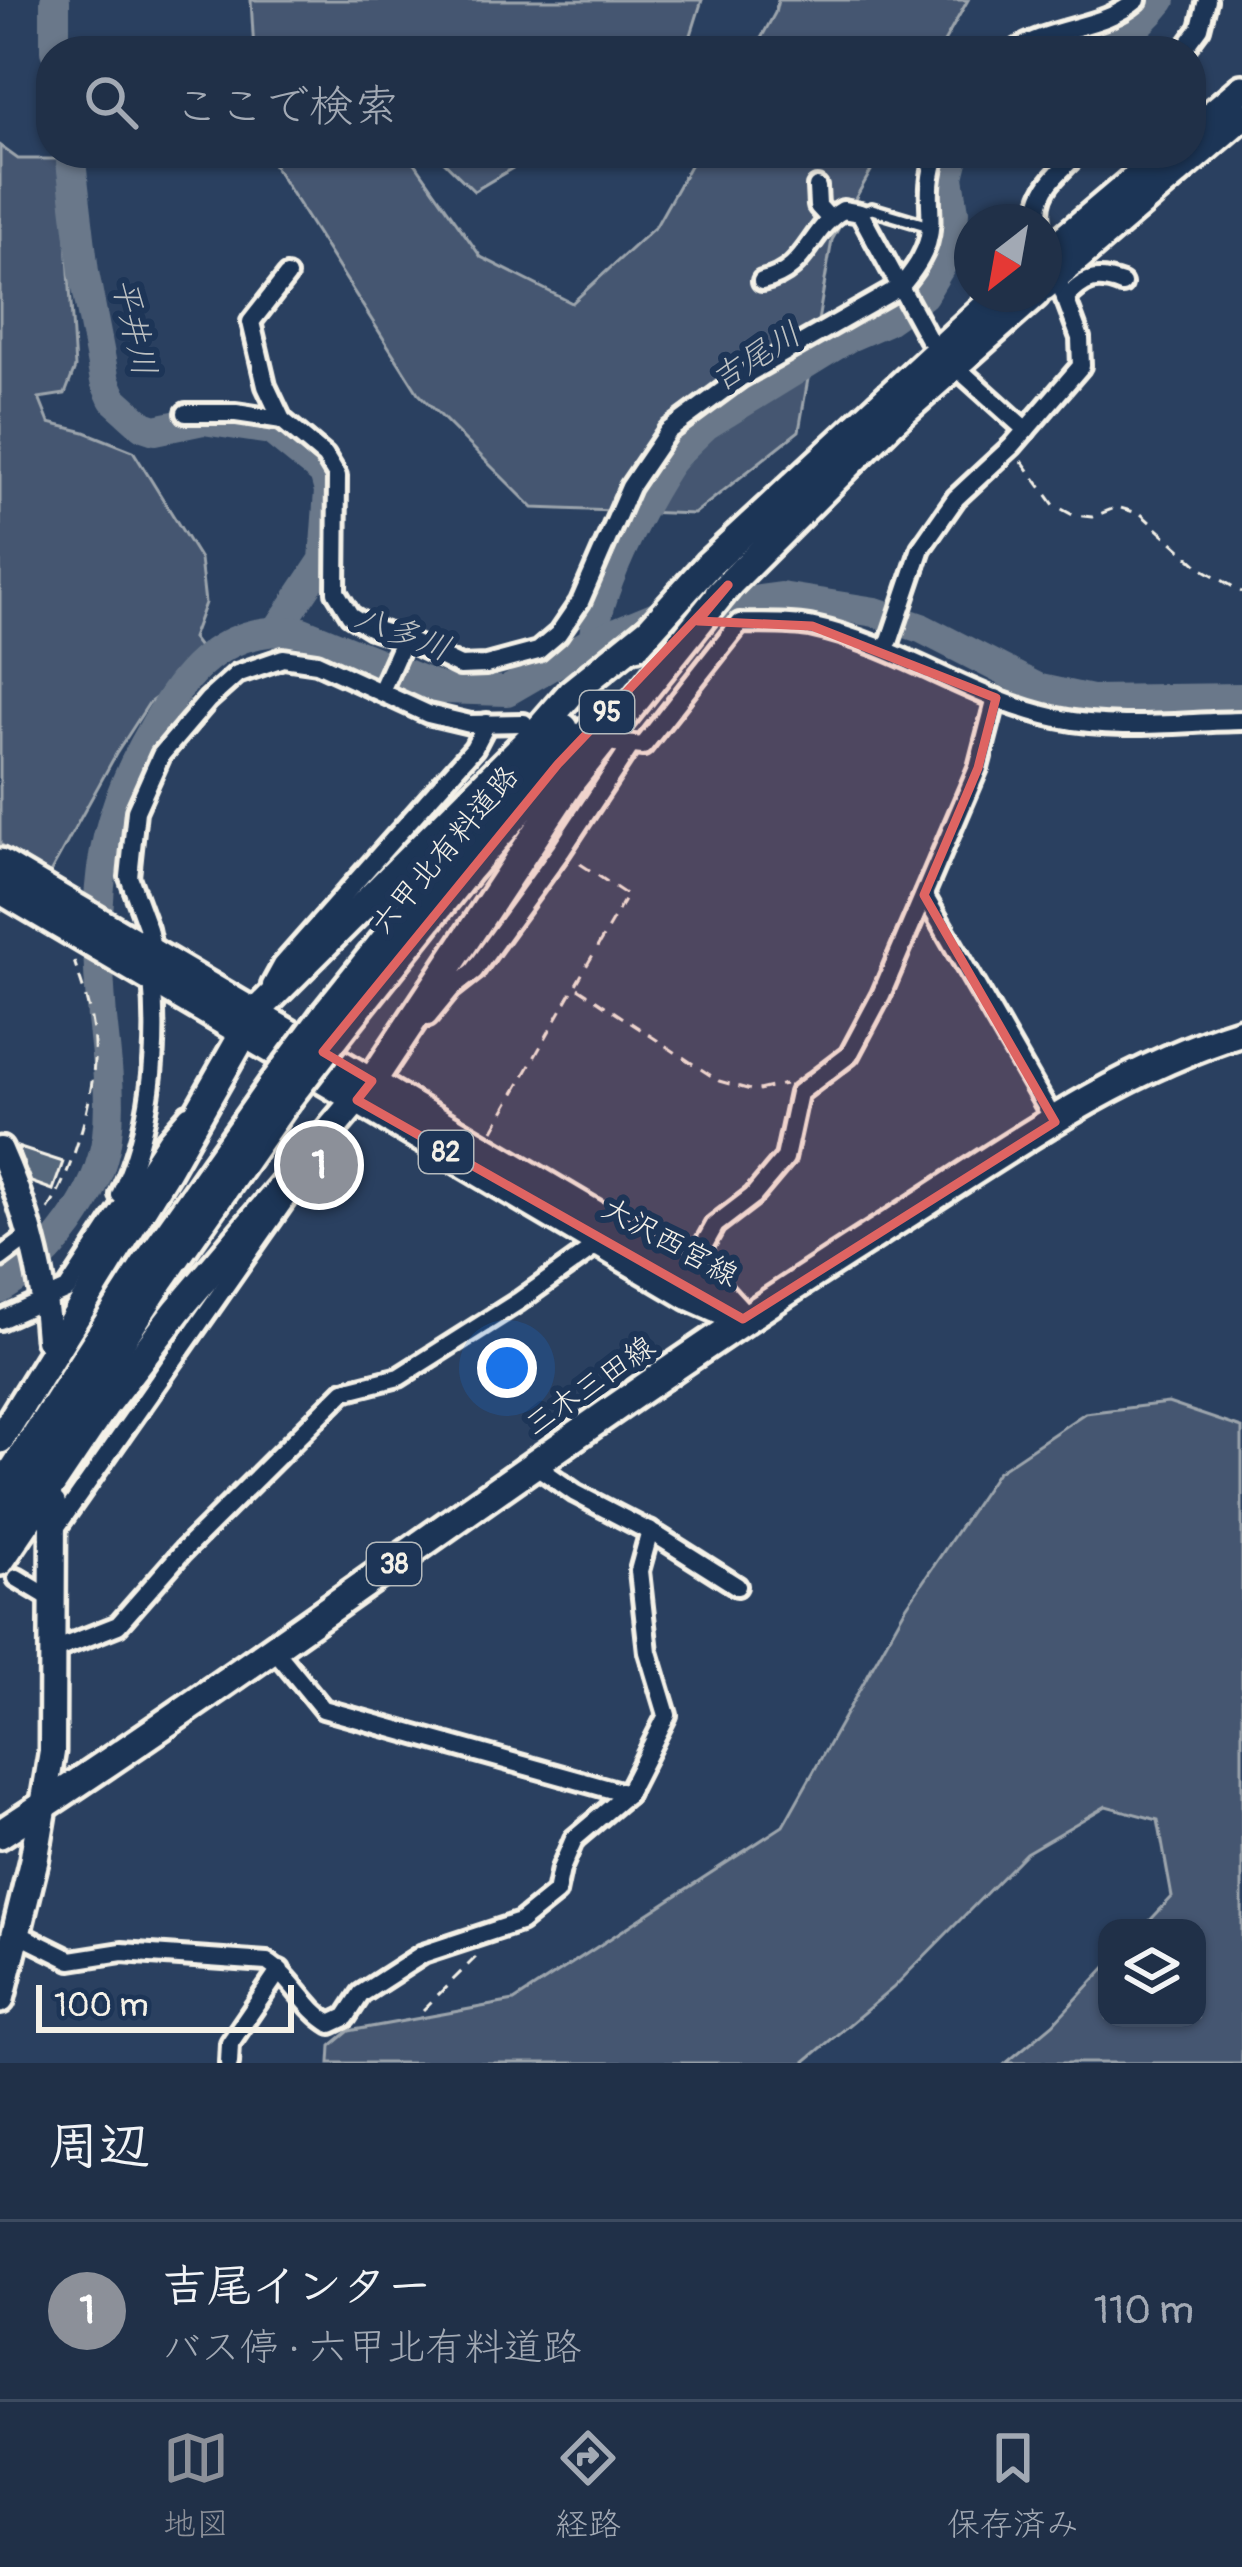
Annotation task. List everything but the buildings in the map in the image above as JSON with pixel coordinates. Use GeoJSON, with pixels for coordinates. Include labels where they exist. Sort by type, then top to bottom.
{"type":"FeatureCollection","features":[{"type":"Feature","properties":{"kind":"main road"},"geometry":{"type":"LineString","coordinates":[[1206,119],[1242,89]]}},
{"type":"Feature","properties":{"kind":"main road","name":"六甲北有料道路"},"geometry":{"type":"LineString","coordinates":[[1206,149],[1242,116]]}},
{"type":"Feature","properties":{"kind":"main road"},"geometry":{"type":"LineString","coordinates":[[1062,241],[1148,168]]}},
{"type":"Feature","properties":{"kind":"main road","name":"六甲北有料道路"},"geometry":{"type":"LineString","coordinates":[[1062,281],[1185,168]]}},
{"type":"Feature","properties":{"kind":"main road","name":"六甲北有料道路"},"geometry":{"type":"LineString","coordinates":[[0,1490],[144,1267],[337,1018],[472,833],[708,565],[981,312]]}},
{"type":"Feature","properties":{"kind":"main road","name":"六甲北有料道路"},"geometry":{"type":"LineString","coordinates":[[337,1018],[558,764],[728,585],[891,422],[1025,312]]}},
{"type":"Feature","properties":{"kind":"main road"},"geometry":{"type":"LineString","coordinates":[[8,1570],[105,1406],[177,1311],[364,1090],[572,780],[728,585]]}},
{"type":"Feature","properties":{"kind":"main road"},"geometry":{"type":"LineString","coordinates":[[0,1439],[165,1172],[250,1022],[571,693],[649,632]]}},
{"type":"Feature","properties":{"kind":"main road","name":"大沢西宮線"},"geometry":{"type":"LineString","coordinates":[[0,863],[73,924]]}},
{"type":"Feature","properties":{"kind":"main road","name":"大沢西宮線"},"geometry":{"type":"LineString","coordinates":[[0,889],[250,1022],[601,1243],[690,1296],[742,1318]]}},
{"type":"Feature","properties":{"kind":"main road","name":"三木三田線"},"geometry":{"type":"LineString","coordinates":[[0,1834],[274,1649],[742,1318],[1055,1122],[1148,1070],[1242,1032]]}},
{"type":"Feature","properties":{"kind":"main road","name":"大沢西宮線"},"geometry":{"type":"LineString","coordinates":[[364,1090],[483,1147],[710,1282],[742,1318]]}},
{"type":"Feature","properties":{"kind":"main road","name":"六甲北有料道路"},"geometry":{"type":"LineString","coordinates":[[0,1527],[280,1092]]}},
{"type":"Feature","properties":{"kind":"main road"},"geometry":{"type":"LineString","coordinates":[[0,1999],[43,1806]]}},
{"type":"Feature","properties":{"kind":"street"},"geometry":{"type":"LineString","coordinates":[[1037,36],[1102,21],[1137,0]]}},
{"type":"Feature","properties":{"kind":"street"},"geometry":{"type":"LineString","coordinates":[[1194,36],[1207,0]]}},
{"type":"Feature","properties":{"kind":"street"},"geometry":{"type":"LineString","coordinates":[[287,276],[251,322],[266,386],[282,420],[325,456],[337,476],[336,592],[350,615],[370,628],[460,666],[513,661],[538,651],[558,634],[580,602],[630,487],[668,430],[740,378],[901,291],[926,255],[932,226],[929,184],[933,168]]}},
{"type":"Feature","properties":{"kind":"street"},"geometry":{"type":"LineString","coordinates":[[1040,204],[1043,188],[1063,168]]}},
{"type":"Feature","properties":{"kind":"street"},"geometry":{"type":"LineString","coordinates":[[817,187],[818,206],[829,218]]}},
{"type":"Feature","properties":{"kind":"street"},"geometry":{"type":"LineString","coordinates":[[762,281],[804,257],[829,218],[843,210],[860,213],[928,338]]}},
{"type":"Feature","properties":{"kind":"street"},"geometry":{"type":"LineString","coordinates":[[1062,287],[1100,275],[1123,284]]}},
{"type":"Feature","properties":{"kind":"street"},"geometry":{"type":"LineString","coordinates":[[887,644],[921,548],[956,498],[1012,446],[1082,366],[1080,338],[1062,309]]}},
{"type":"Feature","properties":{"kind":"street"},"geometry":{"type":"LineString","coordinates":[[966,376],[1026,430]]}},
{"type":"Feature","properties":{"kind":"street"},"geometry":{"type":"LineString","coordinates":[[186,412],[282,420]]}},
{"type":"Feature","properties":{"kind":"street"},"geometry":{"type":"LineString","coordinates":[[395,1048],[474,971],[561,851],[623,744],[644,746],[740,623],[812,626],[887,644],[996,698],[1060,719],[1108,724],[1242,721]]}},
{"type":"Feature","properties":{"kind":"street"},"geometry":{"type":"LineString","coordinates":[[382,688],[403,641]]}},
{"type":"Feature","properties":{"kind":"street"},"geometry":{"type":"LineString","coordinates":[[99,1243],[124,1186],[146,1112],[156,1020],[148,929],[129,877],[136,811],[161,755],[237,674],[283,658],[317,663],[382,688],[428,714],[470,724],[524,723]]}},
{"type":"Feature","properties":{"kind":"street"},"geometry":{"type":"LineString","coordinates":[[690,1270],[715,1225],[753,1196],[785,1158],[799,1093],[849,1055],[881,995],[979,768],[996,698]]}},
{"type":"Feature","properties":{"kind":"street"},"geometry":{"type":"LineString","coordinates":[[250,1022],[283,965],[474,748],[487,723]]}},
{"type":"Feature","properties":{"kind":"street"},"geometry":{"type":"LineString","coordinates":[[924,895],[1055,1122]]}},
{"type":"Feature","properties":{"kind":"street"},"geometry":{"type":"LineString","coordinates":[[0,1320],[67,1290],[166,1138],[212,1087]]}},
{"type":"Feature","properties":{"kind":"street"},"geometry":{"type":"LineString","coordinates":[[53,1533],[334,1127]]}},
{"type":"Feature","properties":{"kind":"street"},"geometry":{"type":"LineString","coordinates":[[0,1150],[31,1231],[48,1340]]}},
{"type":"Feature","properties":{"kind":"street"},"geometry":{"type":"LineString","coordinates":[[0,1258],[31,1231]]}},
{"type":"Feature","properties":{"kind":"street"},"geometry":{"type":"LineString","coordinates":[[52,1651],[118,1625],[183,1551],[344,1391],[399,1377],[601,1243]]}},
{"type":"Feature","properties":{"kind":"street"},"geometry":{"type":"LineString","coordinates":[[535,1465],[574,1493],[650,1531],[737,1586]]}},
{"type":"Feature","properties":{"kind":"street"},"geometry":{"type":"LineString","coordinates":[[43,1806],[52,1753],[53,1504]]}},
{"type":"Feature","properties":{"kind":"street"},"geometry":{"type":"LineString","coordinates":[[16,1933],[71,1960],[122,1952],[267,1962],[331,2024],[346,2017],[361,1994],[423,1954],[520,1922],[556,1893],[574,1840],[627,1794],[667,1715],[648,1652],[639,1571],[650,1531]]}},
{"type":"Feature","properties":{"kind":"street"},"geometry":{"type":"LineString","coordinates":[[8,1570],[52,1599]]}},
{"type":"Feature","properties":{"kind":"street"},"geometry":{"type":"LineString","coordinates":[[274,1649],[323,1709],[627,1794]]}},
{"type":"Feature","properties":{"kind":"street"},"geometry":{"type":"LineString","coordinates":[[229,2063],[230,2043],[280,1970]]}},
{"type":"Feature","properties":{"kind":"lane"},"geometry":{"type":"LineString","coordinates":[[860,213],[872,209],[932,226]]}},
{"type":"Feature","properties":{"kind":"path"},"geometry":{"type":"LineString","coordinates":[[1012,446],[1054,505],[1073,515],[1092,517],[1117,507],[1141,514],[1201,568],[1242,592]]}},
{"type":"Feature","properties":{"kind":"path"},"geometry":{"type":"LineString","coordinates":[[483,1147],[627,895],[561,851]]}},
{"type":"Feature","properties":{"kind":"path"},"geometry":{"type":"LineString","coordinates":[[31,1231],[55,1199],[94,1074],[94,1043],[73,924]]}},
{"type":"Feature","properties":{"kind":"path"},"geometry":{"type":"LineString","coordinates":[[575,986],[719,1081],[754,1091],[790,1082],[799,1093]]}},
{"type":"Feature","properties":{"kind":"path"},"geometry":{"type":"LineString","coordinates":[[424,2010],[503,1929]]}},
{"type":"Feature","properties":{"kind":"highlighted area"},"geometry":{"type":"Polygon","coordinates":[[[728,585],[698,621],[812,626],[996,698],[978,768],[924,895],[1055,1122],[743,1319],[357,1100],[372,1081],[323,1052],[558,764],[728,585]]]}},
{"type":"Feature","properties":{"kind":"shaded area"},"geometry":{"type":"Polygon","coordinates":[[[251,0],[702,0],[691,36],[253,36],[251,0]]]}},
{"type":"Feature","properties":{"kind":"shaded area"},"geometry":{"type":"Polygon","coordinates":[[[778,0],[968,0],[948,36],[762,36],[778,0]]]}},
{"type":"Feature","properties":{"kind":"shaded area"},"geometry":{"type":"Polygon","coordinates":[[[0,146],[18,159],[36,159],[36,168],[63,168],[75,368],[65,394],[39,398],[49,423],[133,451],[200,559],[205,603],[192,638],[208,659],[149,703],[49,875],[0,844],[0,146]]]}},
{"type":"Feature","properties":{"kind":"shaded area"},"geometry":{"type":"Polygon","coordinates":[[[276,168],[419,168],[481,257],[572,303],[656,226],[689,168],[873,168],[832,240],[799,431],[694,514],[533,508],[418,393],[276,168]]]}},
{"type":"Feature","properties":{"kind":"shaded area"},"geometry":{"type":"Polygon","coordinates":[[[450,168],[513,168],[474,191],[450,168]]]}},
{"type":"Feature","properties":{"kind":"shaded area"},"geometry":{"type":"Polygon","coordinates":[[[1168,1403],[1242,1428],[1242,2063],[1006,2063],[1053,2024],[1098,1976],[1098,2027],[1206,2027],[1206,1919],[1151,1919],[1172,1897],[1158,1820],[1106,1806],[1026,1853],[893,1988],[803,2063],[330,2063],[331,2046],[349,2031],[514,2001],[783,1826],[906,1607],[997,1472],[1085,1413],[1168,1403]]]}},
{"type":"Feature","properties":{"kind":"waterway","name":"平井川"},"geometry":{"type":"LineString","coordinates":[[55,0],[55,36]]}},
{"type":"Feature","properties":{"kind":"waterway","name":"吉尾川"},"geometry":{"type":"LineString","coordinates":[[1119,36],[1161,0]]}},
{"type":"Feature","properties":{"kind":"waterway","name":"平井川"},"geometry":{"type":"LineString","coordinates":[[72,168],[84,272],[105,381],[113,399],[143,426],[155,430],[203,420],[271,430],[324,473],[329,491],[324,560],[278,629]]}},
{"type":"Feature","properties":{"kind":"waterway","name":"吉尾川"},"geometry":{"type":"LineString","coordinates":[[594,641],[602,600],[632,527],[680,450],[706,425],[923,295],[952,247],[951,168]]}},
{"type":"Feature","properties":{"kind":"waterway","name":"八多川"},"geometry":{"type":"LineString","coordinates":[[0,1289],[37,1261],[70,1224],[102,1159],[109,1107],[98,929],[104,855],[126,783],[144,745],[180,686],[224,647],[260,633],[302,632],[442,689],[507,691],[588,644],[663,613],[781,597],[875,612],[921,628],[1040,689],[1091,700],[1242,698]]}},
{"type":"Feature","properties":{"kind":"place","name":"吉尾インター"},"geometry":{"type":"Point","coordinates":[319,1165]}}]}
